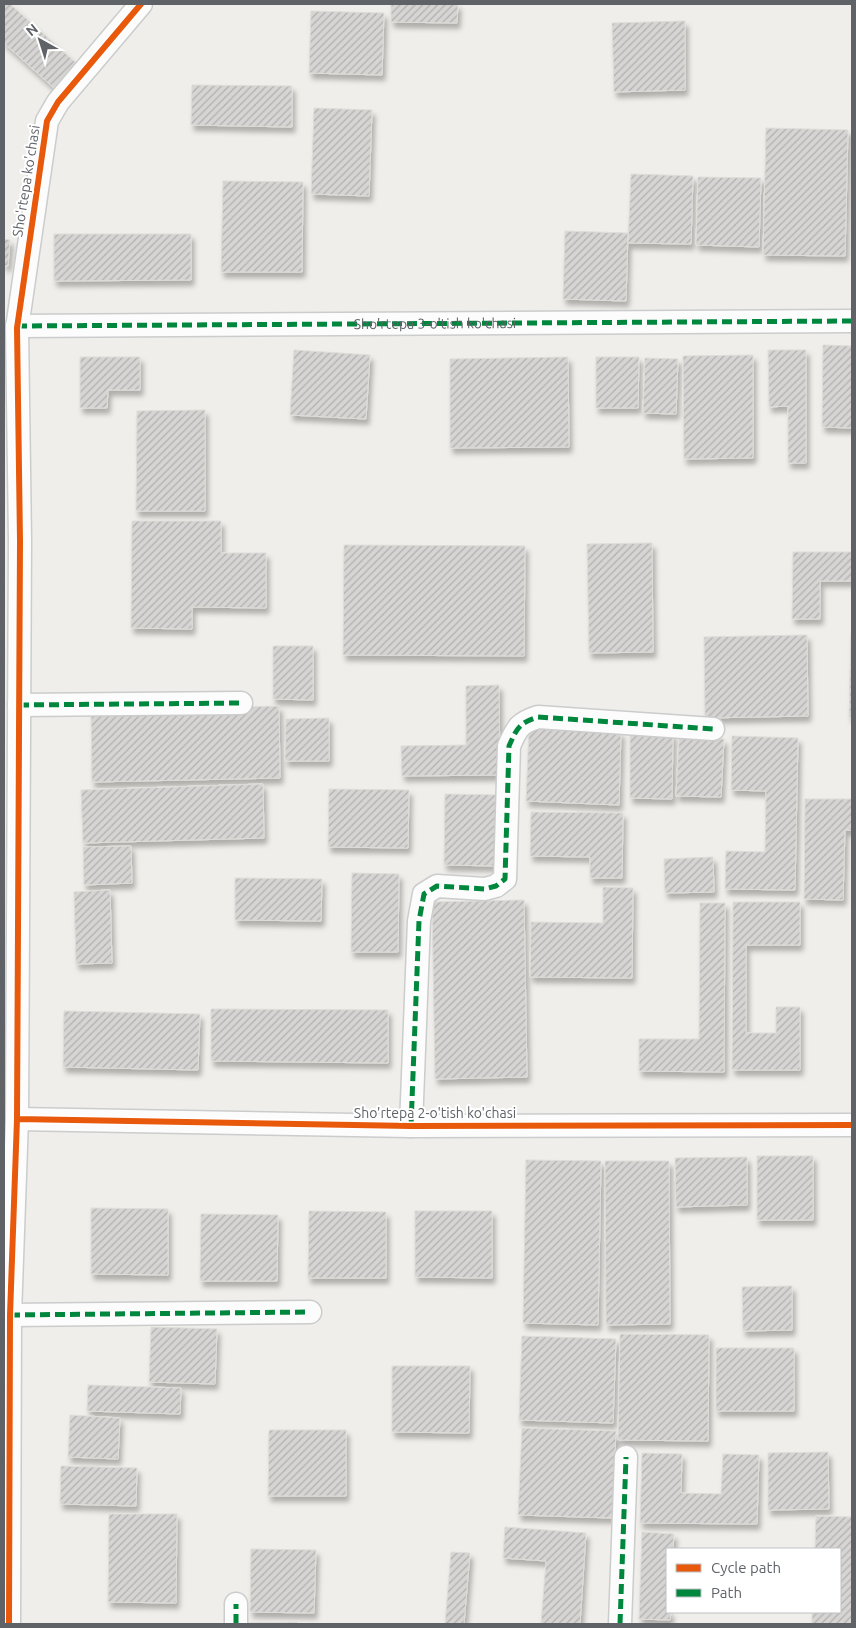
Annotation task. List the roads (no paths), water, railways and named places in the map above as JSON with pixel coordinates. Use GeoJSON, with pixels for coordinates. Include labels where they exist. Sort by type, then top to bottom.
{"type":"FeatureCollection","features":[{"type":"Feature","properties":{"kind":"street","name":"Sho'rtepa ko'chasi"},"geometry":{"type":"LineString","coordinates":[[9,1624],[10,1315],[17,1119],[19,704],[17,326],[47,121],[58,102],[141,4]]}},
{"type":"Feature","properties":{"kind":"street","name":"Sho'rtepa 3-o'tish ko'chasi"},"geometry":{"type":"LineString","coordinates":[[17,326],[852,321]]}},
{"type":"Feature","properties":{"kind":"street"},"geometry":{"type":"LineString","coordinates":[[19,704],[241,703]]}},
{"type":"Feature","properties":{"kind":"street"},"geometry":{"type":"LineString","coordinates":[[411,1126],[419,921],[424,894],[438,886],[485,889],[496,886],[505,879],[509,746],[517,728],[524,722],[538,717],[713,729]]}},
{"type":"Feature","properties":{"kind":"street","name":"Sho'rtepa 2-o'tish ko'chasi"},"geometry":{"type":"LineString","coordinates":[[17,1119],[411,1126],[852,1125]]}},
{"type":"Feature","properties":{"kind":"street"},"geometry":{"type":"LineString","coordinates":[[10,1315],[310,1312]]}},
{"type":"Feature","properties":{"kind":"street"},"geometry":{"type":"LineString","coordinates":[[620,1624],[626,1457]]}}]}
